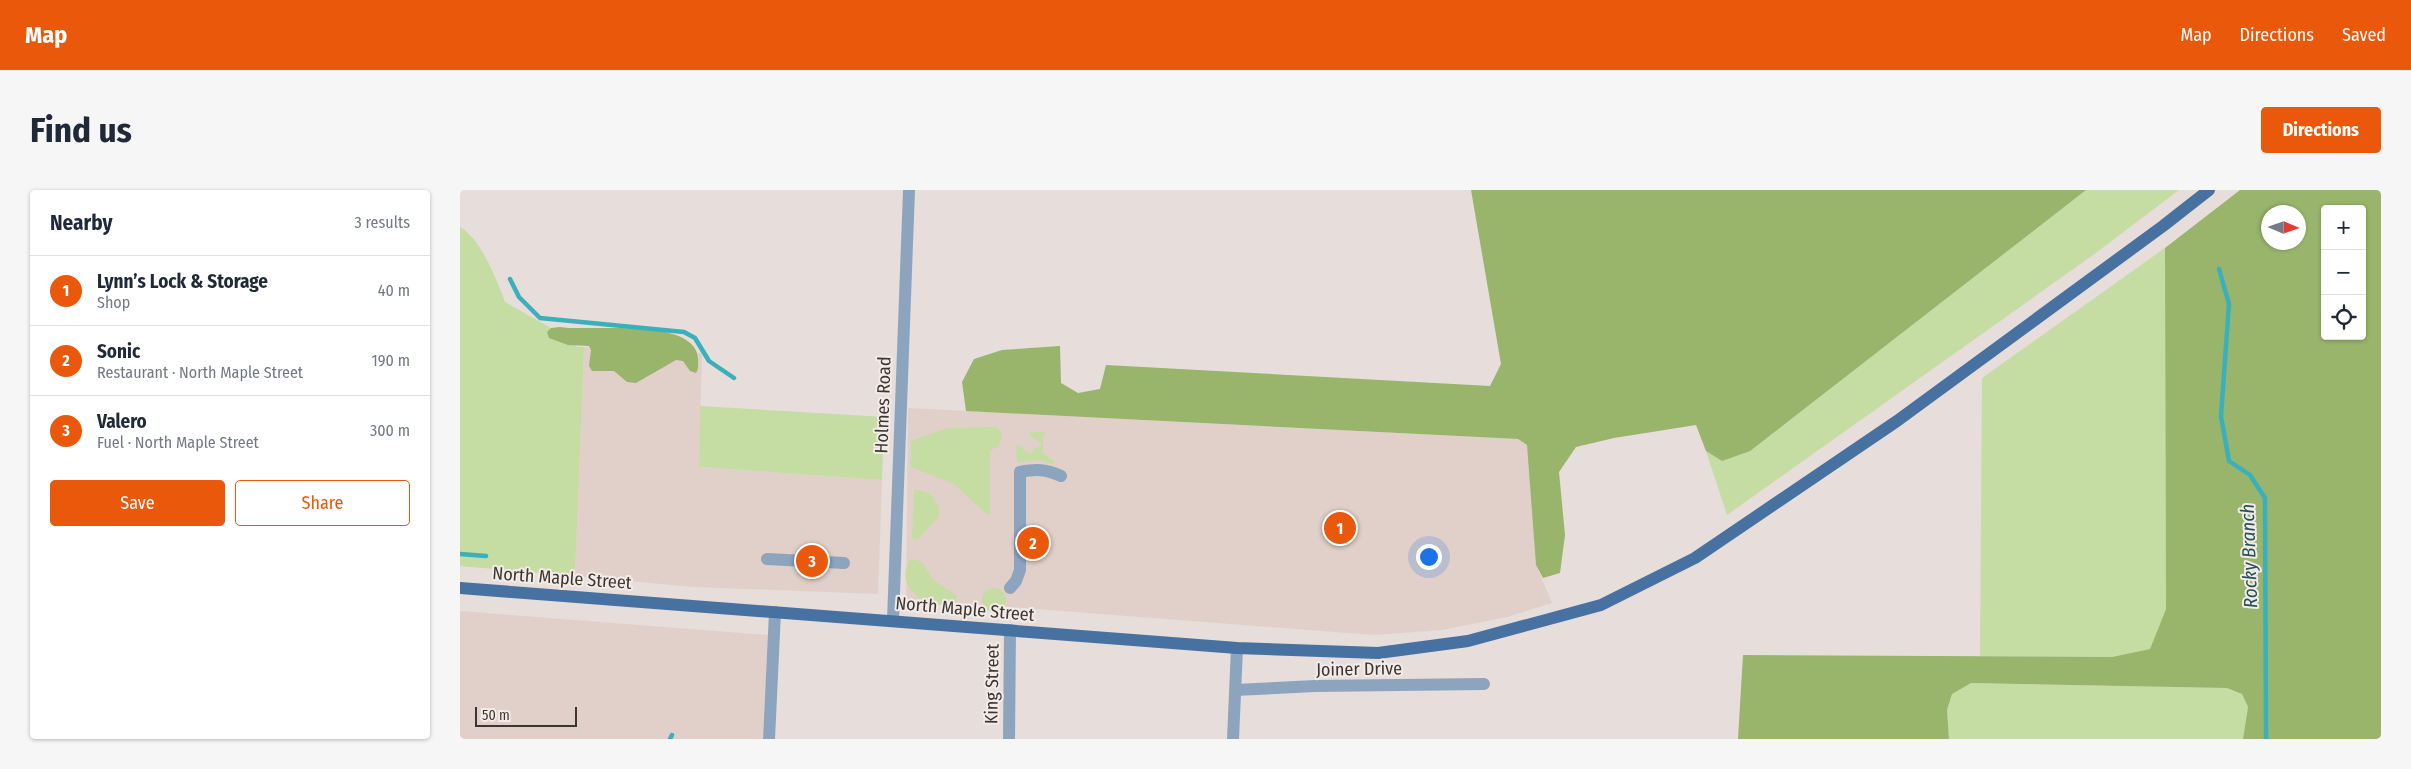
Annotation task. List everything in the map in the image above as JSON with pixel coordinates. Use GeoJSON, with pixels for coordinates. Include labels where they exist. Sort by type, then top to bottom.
{"type":"FeatureCollection","features":[{"type":"Feature","properties":{"kind":"main road","name":"North Maple Street"},"geometry":{"type":"LineString","coordinates":[[460,588],[1237,648],[1378,653],[1468,641],[1601,606],[1695,558],[1896,421],[2210,190]]}},
{"type":"Feature","properties":{"kind":"street","name":"Holmes Road"},"geometry":{"type":"LineString","coordinates":[[893,620],[909,190]]}},
{"type":"Feature","properties":{"kind":"street"},"geometry":{"type":"LineString","coordinates":[[1010,588],[1016,581],[1020,570],[1020,472],[1036,469],[1049,470],[1061,476]]}},
{"type":"Feature","properties":{"kind":"street"},"geometry":{"type":"LineString","coordinates":[[767,559],[844,562]]}},
{"type":"Feature","properties":{"kind":"street"},"geometry":{"type":"LineString","coordinates":[[769,739],[775,612]]}},
{"type":"Feature","properties":{"kind":"street","name":"King Street"},"geometry":{"type":"LineString","coordinates":[[1009,739],[1010,630]]}},
{"type":"Feature","properties":{"kind":"street"},"geometry":{"type":"LineString","coordinates":[[1233,739],[1237,648]]}},
{"type":"Feature","properties":{"kind":"street","name":"Joiner Drive"},"geometry":{"type":"LineString","coordinates":[[1235,690],[1315,686],[1484,684]]}},
{"type":"Feature","properties":{"kind":"shaded area"},"geometry":{"type":"Polygon","coordinates":[[[584,347],[702,353],[699,467],[882,480],[878,594],[693,587],[575,576],[584,347]]]}},
{"type":"Feature","properties":{"kind":"shaded area"},"geometry":{"type":"Polygon","coordinates":[[[908,408],[1518,439],[1527,445],[1530,464],[1536,565],[1552,603],[1507,617],[1442,630],[1373,635],[906,599],[908,408]]]}},
{"type":"Feature","properties":{"kind":"shaded area"},"geometry":{"type":"Polygon","coordinates":[[[460,611],[768,635],[763,739],[460,739],[460,611]]]}},
{"type":"Feature","properties":{"kind":"green space"},"geometry":{"type":"Polygon","coordinates":[[[1471,190],[2086,190],[1750,451],[1722,461],[1706,451],[1696,425],[1614,438],[1576,447],[1559,472],[1565,535],[1560,573],[1543,578],[1536,565],[1527,445],[1518,439],[966,411],[962,382],[974,359],[1002,350],[1060,346],[1061,383],[1078,393],[1100,389],[1106,365],[1490,386],[1501,364],[1471,190]]]}},
{"type":"Feature","properties":{"kind":"green space"},"geometry":{"type":"Polygon","coordinates":[[[2086,190],[2179,190],[2093,255],[1727,515],[1706,451],[1722,461],[2086,190]]]}},
{"type":"Feature","properties":{"kind":"green space"},"geometry":{"type":"Polygon","coordinates":[[[2240,190],[2381,190],[2381,739],[2243,739],[2248,707],[2242,694],[2227,688],[1971,683],[1952,694],[1947,710],[1949,739],[1738,739],[1743,655],[2112,657],[2150,649],[2166,609],[2165,248],[2240,190]]]}},
{"type":"Feature","properties":{"kind":"green space"},"geometry":{"type":"Polygon","coordinates":[[[460,227],[468,233],[481,250],[493,272],[505,302],[551,328],[548,332],[578,347],[584,347],[575,576],[460,566],[460,227]]]}},
{"type":"Feature","properties":{"kind":"green space"},"geometry":{"type":"Polygon","coordinates":[[[2165,248],[2166,609],[2150,649],[2112,657],[1980,656],[1982,378],[2165,248]]]}},
{"type":"Feature","properties":{"kind":"green space"},"geometry":{"type":"Polygon","coordinates":[[[551,328],[638,329],[660,331],[679,336],[692,345],[698,358],[698,369],[696,373],[690,371],[683,361],[676,360],[636,383],[627,382],[614,371],[592,371],[589,366],[591,350],[589,346],[568,345],[549,338],[547,332],[551,328]]]}},
{"type":"Feature","properties":{"kind":"green space"},"geometry":{"type":"Polygon","coordinates":[[[700,406],[884,417],[882,480],[699,467],[700,406]]]}},
{"type":"Feature","properties":{"kind":"green space"},"geometry":{"type":"Polygon","coordinates":[[[997,427],[1002,434],[999,445],[990,451],[990,514],[986,514],[954,484],[911,467],[911,441],[948,428],[997,427]]]}},
{"type":"Feature","properties":{"kind":"green space"},"geometry":{"type":"Polygon","coordinates":[[[1030,432],[1046,432],[1043,437],[1043,453],[1055,462],[1053,464],[1039,460],[1017,463],[1016,444],[1031,454],[1036,447],[1038,449],[1042,444],[1029,434],[1030,432]]]}},
{"type":"Feature","properties":{"kind":"green space"},"geometry":{"type":"Polygon","coordinates":[[[914,489],[930,493],[939,507],[939,517],[917,540],[912,539],[914,489]]]}},
{"type":"Feature","properties":{"kind":"green space"},"geometry":{"type":"Polygon","coordinates":[[[914,559],[923,563],[933,580],[957,596],[956,603],[946,605],[925,601],[910,588],[906,580],[906,570],[910,560],[914,559]]]}},
{"type":"Feature","properties":{"kind":"green space"},"geometry":{"type":"Polygon","coordinates":[[[994,588],[1002,592],[1006,600],[1002,608],[994,612],[986,608],[982,600],[986,592],[994,588]]]}},
{"type":"Feature","properties":{"kind":"green space"},"geometry":{"type":"Polygon","coordinates":[[[1971,683],[2227,688],[2242,694],[2248,707],[2243,739],[1949,739],[1947,710],[1952,694],[1971,683]]]}},
{"type":"Feature","properties":{"kind":"waterway","name":"Rocky Branch"},"geometry":{"type":"LineString","coordinates":[[2219,269],[2229,304],[2221,416],[2229,461],[2250,475],[2265,498],[2266,739]]}},
{"type":"Feature","properties":{"kind":"waterway"},"geometry":{"type":"LineString","coordinates":[[510,279],[519,297],[540,318],[684,332],[695,338],[709,361],[734,378]]}},
{"type":"Feature","properties":{"kind":"waterway"},"geometry":{"type":"LineString","coordinates":[[460,554],[486,556]]}},
{"type":"Feature","properties":{"kind":"waterway"},"geometry":{"type":"LineString","coordinates":[[670,739],[672,735]]}},
{"type":"Feature","properties":{"kind":"place","name":"Lynn’s Lock & Storage"},"geometry":{"type":"Point","coordinates":[1340,528]}},
{"type":"Feature","properties":{"kind":"place","name":"Sonic"},"geometry":{"type":"Point","coordinates":[1033,543]}},
{"type":"Feature","properties":{"kind":"place","name":"Valero"},"geometry":{"type":"Point","coordinates":[812,561]}}]}
